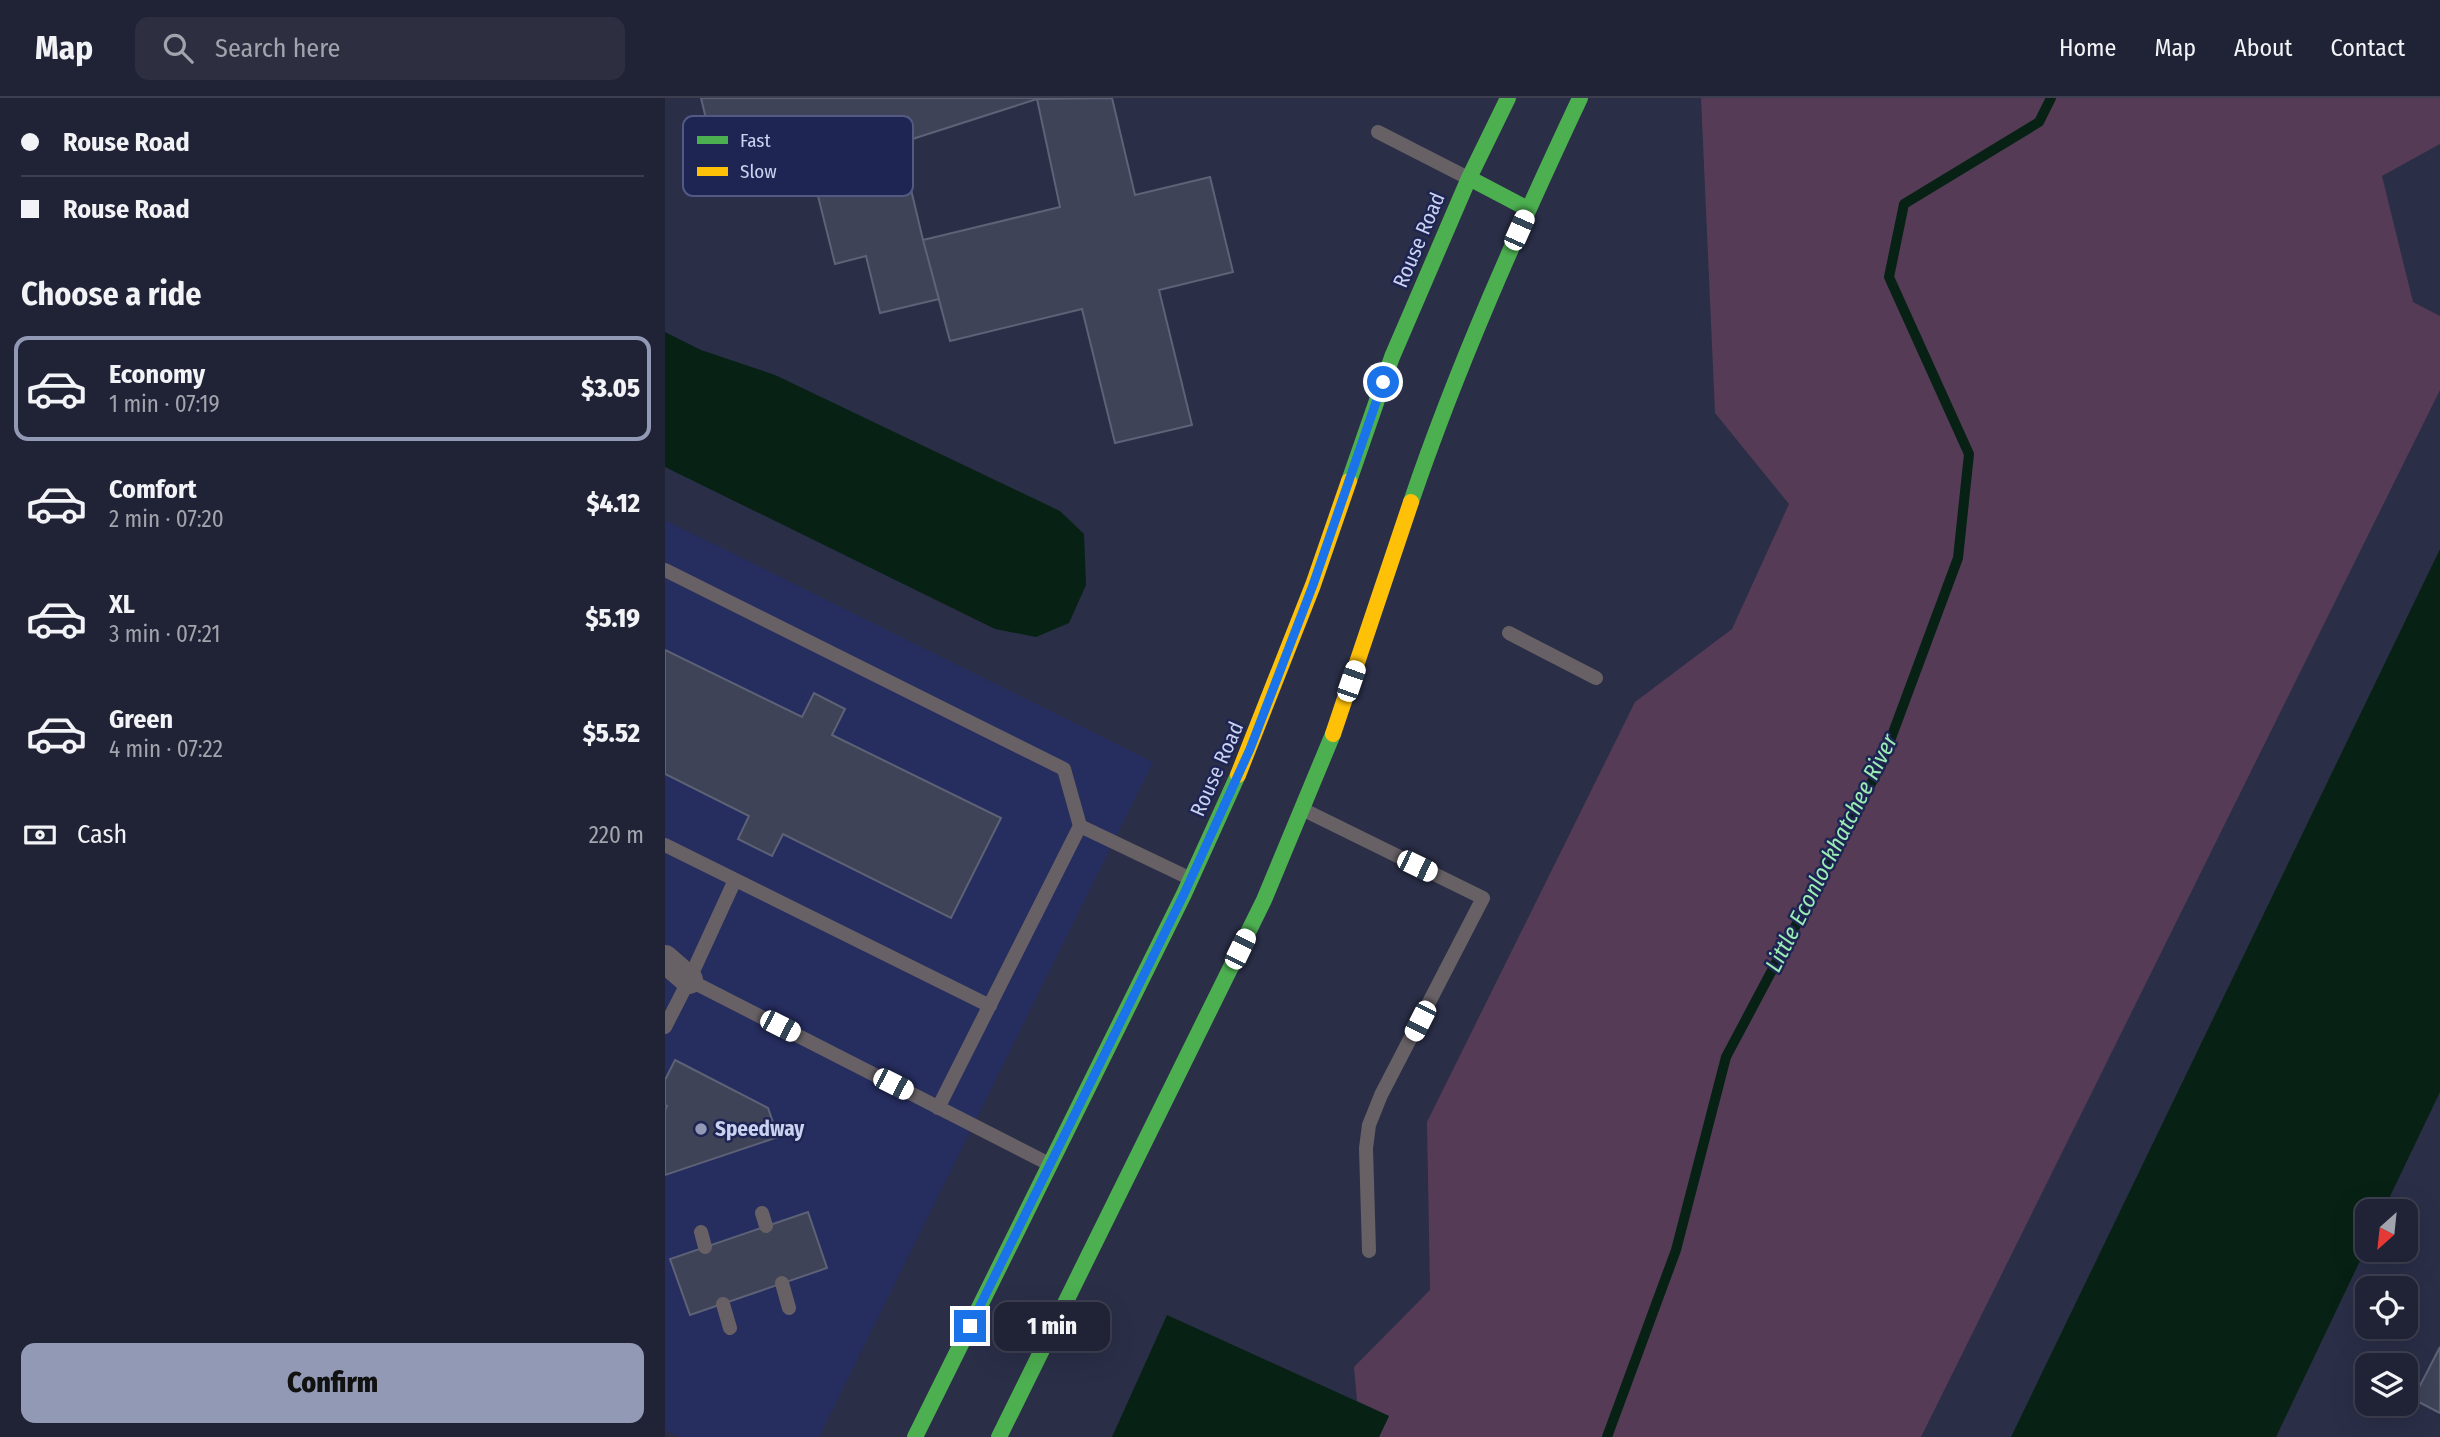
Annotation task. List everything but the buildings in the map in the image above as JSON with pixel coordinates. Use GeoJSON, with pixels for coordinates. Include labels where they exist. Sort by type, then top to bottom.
{"type":"FeatureCollection","features":[{"type":"Feature","properties":{"kind":"street","name":"Rouse Road"},"geometry":{"type":"LineString","coordinates":[[915,1437],[1191,879],[1250,749],[1313,585],[1392,357],[1469,178],[1508,98]]}},
{"type":"Feature","properties":{"kind":"street"},"geometry":{"type":"LineString","coordinates":[[999,1437],[1264,900],[1325,757],[1433,438],[1483,313],[1580,98]]}},
{"type":"Feature","properties":{"kind":"street"},"geometry":{"type":"LineString","coordinates":[[1469,178],[1528,209]]}},
{"type":"Feature","properties":{"kind":"street"},"geometry":{"type":"LineString","coordinates":[[665,958],[689,979]]}},
{"type":"Feature","properties":{"kind":"lane"},"geometry":{"type":"LineString","coordinates":[[1378,132],[1469,178]]}},
{"type":"Feature","properties":{"kind":"lane"},"geometry":{"type":"LineString","coordinates":[[665,570],[1064,769],[1080,826],[939,1108]]}},
{"type":"Feature","properties":{"kind":"lane"},"geometry":{"type":"LineString","coordinates":[[1509,633],[1595,678]]}},
{"type":"Feature","properties":{"kind":"lane"},"geometry":{"type":"LineString","coordinates":[[1303,809],[1483,898],[1381,1096],[1369,1125],[1366,1148],[1370,1251]]}},
{"type":"Feature","properties":{"kind":"lane"},"geometry":{"type":"LineString","coordinates":[[1080,826],[1191,879]]}},
{"type":"Feature","properties":{"kind":"lane"},"geometry":{"type":"LineString","coordinates":[[665,845],[990,1006]]}},
{"type":"Feature","properties":{"kind":"lane"},"geometry":{"type":"LineString","coordinates":[[665,1027],[735,880]]}},
{"type":"Feature","properties":{"kind":"lane"},"geometry":{"type":"LineString","coordinates":[[689,979],[1050,1165]]}},
{"type":"Feature","properties":{"kind":"lane"},"geometry":{"type":"LineString","coordinates":[[701,1232],[705,1247]]}},
{"type":"Feature","properties":{"kind":"lane"},"geometry":{"type":"LineString","coordinates":[[782,1283],[789,1308]]}},
{"type":"Feature","properties":{"kind":"lane"},"geometry":{"type":"LineString","coordinates":[[723,1304],[730,1328]]}},
{"type":"Feature","properties":{"kind":"shaded area"},"geometry":{"type":"Polygon","coordinates":[[[1701,98],[2440,98],[2440,144],[2382,176],[2413,302],[2440,316],[2440,390],[1921,1437],[1379,1437],[1389,1416],[1357,1401],[1354,1367],[1430,1290],[1427,1122],[1635,702],[1732,629],[1789,504],[1715,413],[1701,98]]]}},
{"type":"Feature","properties":{"kind":"shaded area"},"geometry":{"type":"Polygon","coordinates":[[[665,332],[701,350],[775,375],[1060,511],[1084,534],[1086,585],[1069,623],[1036,637],[995,629],[665,467],[665,332]]]}},
{"type":"Feature","properties":{"kind":"shaded area"},"geometry":{"type":"Polygon","coordinates":[[[665,520],[1153,762],[819,1437],[680,1437],[665,1430],[665,520]]]}},
{"type":"Feature","properties":{"kind":"shaded area"},"geometry":{"type":"Polygon","coordinates":[[[2440,549],[2440,1092],[2389,1199],[2355,1199],[2355,1262],[2359,1262],[2276,1437],[2011,1437],[2440,549]]]}},
{"type":"Feature","properties":{"kind":"shaded area"},"geometry":{"type":"Polygon","coordinates":[[[1167,1315],[1389,1416],[1379,1437],[1112,1437],[1167,1315]]]}},
{"type":"Feature","properties":{"kind":"waterway","name":"Little Econlockhatchee River"},"geometry":{"type":"LineString","coordinates":[[1607,1437],[1676,1250],[1726,1057],[1881,765],[1958,558],[1969,454],[1889,277],[1904,204],[2039,122],[2051,98]]}},
{"type":"Feature","properties":{"kind":"traffic: fast"},"geometry":{"type":"LineString","coordinates":[[1349,481],[1392,357],[1469,178],[1508,98]]}},
{"type":"Feature","properties":{"kind":"traffic: fast"},"geometry":{"type":"LineString","coordinates":[[1411,502],[1490,298],[1580,98]]}},
{"type":"Feature","properties":{"kind":"traffic: fast"},"geometry":{"type":"LineString","coordinates":[[1469,178],[1528,209]]}},
{"type":"Feature","properties":{"kind":"traffic: fast"},"geometry":{"type":"LineString","coordinates":[[999,1437],[1264,900],[1333,734]]}},
{"type":"Feature","properties":{"kind":"traffic: fast"},"geometry":{"type":"LineString","coordinates":[[915,1437],[1184,894],[1238,775]]}},
{"type":"Feature","properties":{"kind":"traffic: slow"},"geometry":{"type":"LineString","coordinates":[[1238,775],[1313,585],[1349,481]]}},
{"type":"Feature","properties":{"kind":"traffic: slow"},"geometry":{"type":"LineString","coordinates":[[1333,734],[1411,502]]}},
{"type":"Feature","properties":{"kind":"place","name":"Speedway"},"geometry":{"type":"Point","coordinates":[701,1129]}},
{"type":"Feature","properties":{"kind":"route"},"geometry":{"type":"LineString","coordinates":[[970,1326],[1184,894],[1250,749],[1313,585],[1383,382]]}}]}
